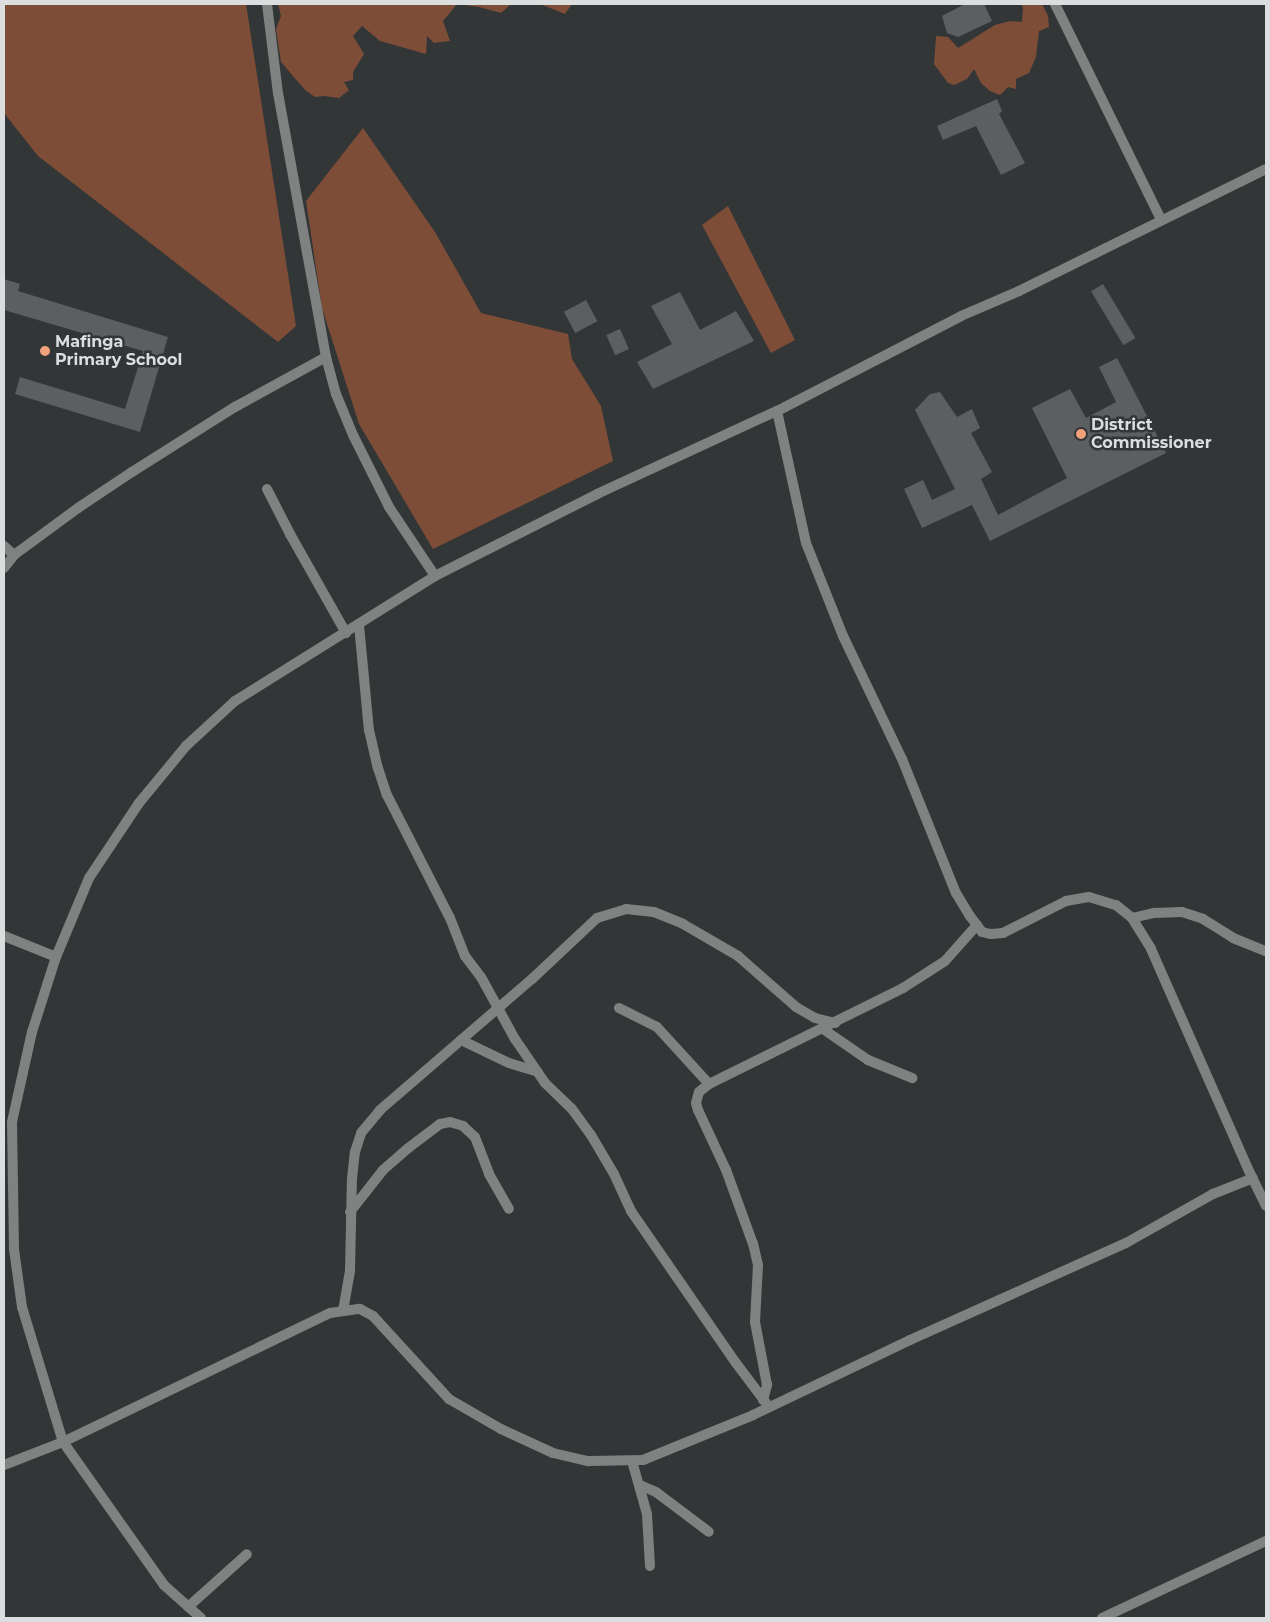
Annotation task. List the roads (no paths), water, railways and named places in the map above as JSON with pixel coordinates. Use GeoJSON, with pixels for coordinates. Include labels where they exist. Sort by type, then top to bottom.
{"type":"FeatureCollection","features":[{"type":"Feature","properties":{"kind":"street"},"geometry":{"type":"LineString","coordinates":[[267,4],[278,93],[326,357],[336,394],[353,435],[389,507],[435,576]]}},
{"type":"Feature","properties":{"kind":"street"},"geometry":{"type":"LineString","coordinates":[[1054,4],[1161,219]]}},
{"type":"Feature","properties":{"kind":"street"},"geometry":{"type":"LineString","coordinates":[[201,1618],[164,1585],[63,1442],[22,1307],[14,1249],[12,1122],[32,1032],[56,957],[89,878],[139,803],[186,746],[236,701],[435,576],[597,494],[777,411],[961,316],[1019,291],[1161,219],[1266,169]]}},
{"type":"Feature","properties":{"kind":"street"},"geometry":{"type":"LineString","coordinates":[[4,568],[14,555],[78,508],[235,407],[326,357]]}},
{"type":"Feature","properties":{"kind":"street"},"geometry":{"type":"LineString","coordinates":[[777,411],[806,543],[843,636],[902,759],[956,893],[982,932],[991,934],[1003,933],[1066,901],[1089,897],[1116,905],[1132,918],[1152,949],[1266,1206]]}},
{"type":"Feature","properties":{"kind":"street"},"geometry":{"type":"LineString","coordinates":[[268,490],[290,534],[346,633]]}},
{"type":"Feature","properties":{"kind":"street"},"geometry":{"type":"LineString","coordinates":[[4,546],[14,555]]}},
{"type":"Feature","properties":{"kind":"street"},"geometry":{"type":"LineString","coordinates":[[359,625],[369,730],[378,768],[387,794],[450,918],[466,956],[498,1008],[514,1039],[538,1072],[572,1109],[591,1135],[614,1174],[631,1211],[766,1404]]}},
{"type":"Feature","properties":{"kind":"street"},"geometry":{"type":"LineString","coordinates":[[343,1311],[350,1271],[350,1212],[355,1152],[361,1133],[380,1110],[532,979],[596,918],[626,909],[654,912],[698,932],[738,956],[796,1007],[814,1018],[835,1023]]}},
{"type":"Feature","properties":{"kind":"street"},"geometry":{"type":"LineString","coordinates":[[1132,918],[1154,913],[1182,912],[1203,919],[1233,938],[1266,952]]}},
{"type":"Feature","properties":{"kind":"street"},"geometry":{"type":"LineString","coordinates":[[766,1404],[767,1385],[755,1322],[758,1265],[753,1244],[726,1170],[698,1110],[696,1103],[699,1092],[709,1084],[903,988],[945,961],[978,925]]}},
{"type":"Feature","properties":{"kind":"street"},"geometry":{"type":"LineString","coordinates":[[4,936],[56,957]]}},
{"type":"Feature","properties":{"kind":"street"},"geometry":{"type":"LineString","coordinates":[[619,1008],[657,1026],[709,1084]]}},
{"type":"Feature","properties":{"kind":"street"},"geometry":{"type":"LineString","coordinates":[[823,1029],[868,1060],[912,1078]]}},
{"type":"Feature","properties":{"kind":"street"},"geometry":{"type":"LineString","coordinates":[[461,1040],[509,1063],[538,1072]]}},
{"type":"Feature","properties":{"kind":"street"},"geometry":{"type":"LineString","coordinates":[[350,1212],[383,1170],[406,1149],[440,1124],[450,1122],[463,1126],[475,1137],[489,1174],[509,1209]]}},
{"type":"Feature","properties":{"kind":"street"},"geometry":{"type":"LineString","coordinates":[[4,1465],[63,1442],[330,1313],[360,1310],[373,1316],[449,1399],[501,1429],[553,1453],[589,1461],[643,1460],[1126,1243],[1213,1194],[1253,1178]]}},
{"type":"Feature","properties":{"kind":"street"},"geometry":{"type":"LineString","coordinates":[[632,1461],[647,1514],[650,1566]]}},
{"type":"Feature","properties":{"kind":"street"},"geometry":{"type":"LineString","coordinates":[[640,1485],[656,1492],[709,1532]]}},
{"type":"Feature","properties":{"kind":"street"},"geometry":{"type":"LineString","coordinates":[[1102,1618],[1266,1541]]}},
{"type":"Feature","properties":{"kind":"street"},"geometry":{"type":"LineString","coordinates":[[188,1606],[247,1554]]}},
{"type":"Feature","properties":{"kind":"place","name":"Mafinga Primary School"},"geometry":{"type":"Point","coordinates":[45,351]}},
{"type":"Feature","properties":{"kind":"place","name":"District Commissioner"},"geometry":{"type":"Point","coordinates":[1081,434]}}]}
